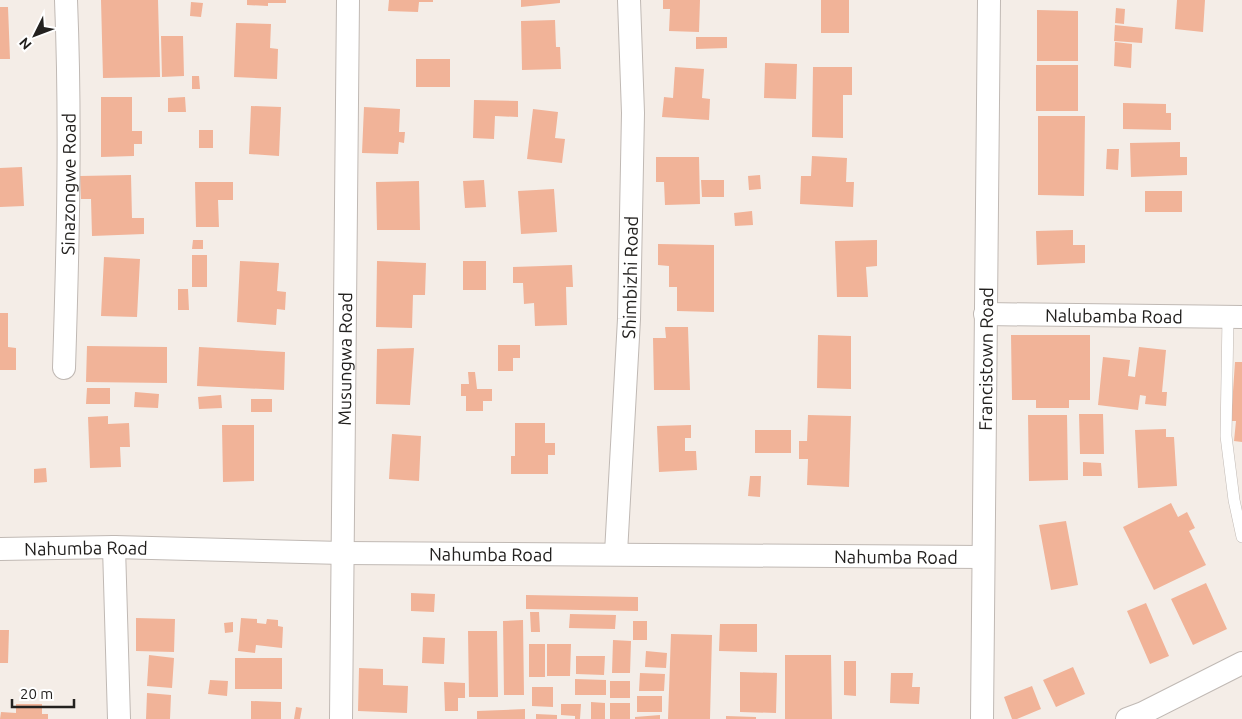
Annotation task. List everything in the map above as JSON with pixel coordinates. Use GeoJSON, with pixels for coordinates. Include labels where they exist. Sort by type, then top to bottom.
{"type":"FeatureCollection","features":[{"type":"Feature","properties":{"kind":"street","name":"Sinazongwe Road"},"geometry":{"type":"LineString","coordinates":[[64,368],[67,286],[69,82],[66,0]]}},
{"type":"Feature","properties":{"kind":"street","name":"Musungwa Road"},"geometry":{"type":"LineString","coordinates":[[341,719],[348,0]]}},
{"type":"Feature","properties":{"kind":"street","name":"Shimbizhi Road"},"geometry":{"type":"LineString","coordinates":[[616,553],[630,299],[633,113],[629,0]]}},
{"type":"Feature","properties":{"kind":"street","name":"Francistown Road"},"geometry":{"type":"LineString","coordinates":[[982,719],[989,0]]}},
{"type":"Feature","properties":{"kind":"street","name":"Nalubamba Road"},"geometry":{"type":"LineString","coordinates":[[986,314],[1235,317]]}},
{"type":"Feature","properties":{"kind":"street","name":"Nahumba Road"},"geometry":{"type":"LineString","coordinates":[[0,548],[114,547],[342,553],[616,553],[984,557]]}},
{"type":"Feature","properties":{"kind":"street"},"geometry":{"type":"LineString","coordinates":[[114,547],[120,719]]}},
{"type":"Feature","properties":{"kind":"street"},"geometry":{"type":"LineString","coordinates":[[1127,719],[1143,713],[1242,663]]}},
{"type":"Feature","properties":{"kind":"lane"},"geometry":{"type":"LineString","coordinates":[[1235,317],[1226,436],[1234,500],[1242,537]]}},
{"type":"Feature","properties":{"kind":"building"},"geometry":{"type":"Polygon","coordinates":[[[101,0],[158,0],[160,77],[103,78],[101,0]]]}},
{"type":"Feature","properties":{"kind":"building"},"geometry":{"type":"Polygon","coordinates":[[[247,0],[286,0],[286,3],[268,3],[268,6],[247,5],[247,0]]]}},
{"type":"Feature","properties":{"kind":"building"},"geometry":{"type":"Polygon","coordinates":[[[389,0],[433,0],[433,2],[419,2],[418,12],[388,11],[389,0]]]}},
{"type":"Feature","properties":{"kind":"building"},"geometry":{"type":"Polygon","coordinates":[[[521,0],[560,0],[560,3],[521,7],[521,0]]]}},
{"type":"Feature","properties":{"kind":"building"},"geometry":{"type":"Polygon","coordinates":[[[663,0],[700,0],[699,32],[669,31],[670,9],[663,9],[663,0]]]}},
{"type":"Feature","properties":{"kind":"building"},"geometry":{"type":"Polygon","coordinates":[[[821,0],[849,0],[849,33],[821,33],[821,0]]]}},
{"type":"Feature","properties":{"kind":"building"},"geometry":{"type":"Polygon","coordinates":[[[1177,0],[1205,0],[1203,32],[1175,29],[1177,0]]]}},
{"type":"Feature","properties":{"kind":"building"},"geometry":{"type":"Polygon","coordinates":[[[191,2],[203,3],[201,17],[190,16],[191,2]]]}},
{"type":"Feature","properties":{"kind":"building"},"geometry":{"type":"Polygon","coordinates":[[[0,7],[8,7],[10,59],[0,59],[0,7]]]}},
{"type":"Feature","properties":{"kind":"building"},"geometry":{"type":"Polygon","coordinates":[[[1116,8],[1125,9],[1124,24],[1115,23],[1116,8]]]}},
{"type":"Feature","properties":{"kind":"building"},"geometry":{"type":"Polygon","coordinates":[[[1037,10],[1078,11],[1078,61],[1037,61],[1037,10]]]}},
{"type":"Feature","properties":{"kind":"building"},"geometry":{"type":"Polygon","coordinates":[[[555,20],[556,47],[560,47],[561,69],[522,70],[521,21],[555,20]]]}},
{"type":"Feature","properties":{"kind":"building"},"geometry":{"type":"Polygon","coordinates":[[[236,23],[271,24],[270,48],[278,49],[277,79],[234,77],[236,23]]]}},
{"type":"Feature","properties":{"kind":"building"},"geometry":{"type":"Polygon","coordinates":[[[1115,25],[1143,28],[1142,43],[1114,41],[1115,25]]]}},
{"type":"Feature","properties":{"kind":"building"},"geometry":{"type":"Polygon","coordinates":[[[161,36],[183,36],[184,76],[162,77],[161,36]]]}},
{"type":"Feature","properties":{"kind":"building"},"geometry":{"type":"Polygon","coordinates":[[[696,37],[727,37],[727,48],[696,49],[696,37]]]}},
{"type":"Feature","properties":{"kind":"building"},"geometry":{"type":"Polygon","coordinates":[[[1115,42],[1132,44],[1131,68],[1114,66],[1115,42]]]}},
{"type":"Feature","properties":{"kind":"building"},"geometry":{"type":"Polygon","coordinates":[[[416,59],[450,59],[450,87],[416,87],[416,59]]]}},
{"type":"Feature","properties":{"kind":"building"},"geometry":{"type":"Polygon","coordinates":[[[765,63],[797,64],[796,99],[764,98],[765,63]]]}},
{"type":"Feature","properties":{"kind":"building"},"geometry":{"type":"Polygon","coordinates":[[[1036,65],[1078,65],[1078,111],[1036,111],[1036,65]]]}},
{"type":"Feature","properties":{"kind":"building"},"geometry":{"type":"Polygon","coordinates":[[[675,67],[704,69],[702,98],[710,99],[709,120],[662,117],[664,97],[673,98],[675,67]]]}},
{"type":"Feature","properties":{"kind":"building"},"geometry":{"type":"Polygon","coordinates":[[[813,67],[852,67],[852,95],[843,95],[843,138],[812,137],[813,67]]]}},
{"type":"Feature","properties":{"kind":"building"},"geometry":{"type":"Polygon","coordinates":[[[192,76],[199,76],[200,89],[192,89],[192,76]]]}},
{"type":"Feature","properties":{"kind":"building"},"geometry":{"type":"Polygon","coordinates":[[[101,97],[132,97],[132,131],[142,131],[142,144],[134,144],[134,156],[101,157],[101,97]]]}},
{"type":"Feature","properties":{"kind":"building"},"geometry":{"type":"Polygon","coordinates":[[[185,97],[186,112],[168,112],[168,98],[185,97]]]}},
{"type":"Feature","properties":{"kind":"building"},"geometry":{"type":"Polygon","coordinates":[[[474,100],[518,101],[518,117],[495,116],[494,139],[473,138],[474,100]]]}},
{"type":"Feature","properties":{"kind":"building"},"geometry":{"type":"Polygon","coordinates":[[[1123,103],[1166,104],[1166,113],[1171,113],[1171,130],[1123,129],[1123,103]]]}},
{"type":"Feature","properties":{"kind":"building"},"geometry":{"type":"Polygon","coordinates":[[[251,106],[281,107],[279,156],[249,154],[251,106]]]}},
{"type":"Feature","properties":{"kind":"building"},"geometry":{"type":"Polygon","coordinates":[[[364,107],[400,109],[399,132],[405,132],[404,143],[399,142],[398,154],[362,153],[364,107]]]}},
{"type":"Feature","properties":{"kind":"building"},"geometry":{"type":"Polygon","coordinates":[[[533,109],[558,112],[555,138],[565,139],[562,163],[527,159],[533,109]]]}},
{"type":"Feature","properties":{"kind":"building"},"geometry":{"type":"Polygon","coordinates":[[[1038,116],[1085,116],[1084,196],[1038,195],[1038,116]]]}},
{"type":"Feature","properties":{"kind":"building"},"geometry":{"type":"Polygon","coordinates":[[[199,130],[213,130],[213,148],[199,148],[199,130]]]}},
{"type":"Feature","properties":{"kind":"building"},"geometry":{"type":"Polygon","coordinates":[[[1180,142],[1180,157],[1187,157],[1187,175],[1131,177],[1130,143],[1180,142]]]}},
{"type":"Feature","properties":{"kind":"building"},"geometry":{"type":"Polygon","coordinates":[[[1107,149],[1119,149],[1118,170],[1106,169],[1107,149]]]}},
{"type":"Feature","properties":{"kind":"building"},"geometry":{"type":"Polygon","coordinates":[[[812,156],[847,158],[846,182],[854,182],[853,207],[800,204],[801,176],[811,176],[812,156]]]}},
{"type":"Feature","properties":{"kind":"building"},"geometry":{"type":"Polygon","coordinates":[[[656,157],[699,157],[700,204],[665,205],[664,182],[656,182],[656,157]]]}},
{"type":"Feature","properties":{"kind":"building"},"geometry":{"type":"Polygon","coordinates":[[[22,167],[24,206],[0,207],[0,168],[22,167]]]}},
{"type":"Feature","properties":{"kind":"building"},"geometry":{"type":"Polygon","coordinates":[[[131,175],[132,218],[144,218],[144,234],[92,236],[91,199],[81,199],[80,176],[131,175]]]}},
{"type":"Feature","properties":{"kind":"building"},"geometry":{"type":"Polygon","coordinates":[[[760,175],[761,189],[749,190],[748,176],[760,175]]]}},
{"type":"Feature","properties":{"kind":"building"},"geometry":{"type":"Polygon","coordinates":[[[484,180],[486,207],[465,208],[463,181],[484,180]]]}},
{"type":"Feature","properties":{"kind":"building"},"geometry":{"type":"Polygon","coordinates":[[[701,180],[724,180],[724,197],[702,197],[701,180]]]}},
{"type":"Feature","properties":{"kind":"building"},"geometry":{"type":"Polygon","coordinates":[[[419,181],[420,230],[377,230],[376,182],[419,181]]]}},
{"type":"Feature","properties":{"kind":"building"},"geometry":{"type":"Polygon","coordinates":[[[195,182],[233,182],[233,200],[218,200],[219,227],[196,227],[195,182]]]}},
{"type":"Feature","properties":{"kind":"building"},"geometry":{"type":"Polygon","coordinates":[[[554,189],[557,232],[521,234],[518,191],[554,189]]]}},
{"type":"Feature","properties":{"kind":"building"},"geometry":{"type":"Polygon","coordinates":[[[1145,191],[1182,191],[1182,212],[1145,212],[1145,191]]]}},
{"type":"Feature","properties":{"kind":"building"},"geometry":{"type":"Polygon","coordinates":[[[752,211],[753,225],[735,226],[734,213],[752,211]]]}},
{"type":"Feature","properties":{"kind":"building"},"geometry":{"type":"Polygon","coordinates":[[[1073,230],[1073,245],[1085,245],[1085,263],[1037,265],[1036,231],[1073,230]]]}},
{"type":"Feature","properties":{"kind":"building"},"geometry":{"type":"Polygon","coordinates":[[[193,240],[203,240],[203,249],[192,249],[193,240]]]}},
{"type":"Feature","properties":{"kind":"building"},"geometry":{"type":"Polygon","coordinates":[[[877,240],[877,266],[866,267],[868,297],[837,297],[835,241],[877,240]]]}},
{"type":"Feature","properties":{"kind":"building"},"geometry":{"type":"Polygon","coordinates":[[[658,244],[714,245],[714,312],[677,311],[677,287],[669,287],[669,266],[658,265],[658,244]]]}},
{"type":"Feature","properties":{"kind":"building"},"geometry":{"type":"Polygon","coordinates":[[[192,255],[207,255],[207,287],[192,287],[192,255]]]}},
{"type":"Feature","properties":{"kind":"building"},"geometry":{"type":"Polygon","coordinates":[[[104,257],[140,259],[137,317],[101,316],[104,257]]]}},
{"type":"Feature","properties":{"kind":"building"},"geometry":{"type":"Polygon","coordinates":[[[240,261],[279,263],[277,291],[286,292],[285,310],[277,309],[276,325],[237,322],[240,261]]]}},
{"type":"Feature","properties":{"kind":"building"},"geometry":{"type":"Polygon","coordinates":[[[377,261],[426,263],[425,295],[413,295],[412,328],[376,327],[377,261]]]}},
{"type":"Feature","properties":{"kind":"building"},"geometry":{"type":"Polygon","coordinates":[[[463,261],[486,261],[486,290],[463,290],[463,261]]]}},
{"type":"Feature","properties":{"kind":"building"},"geometry":{"type":"Polygon","coordinates":[[[572,265],[573,287],[566,287],[567,325],[535,326],[534,303],[524,304],[523,283],[513,283],[513,267],[572,265]]]}},
{"type":"Feature","properties":{"kind":"building"},"geometry":{"type":"Polygon","coordinates":[[[178,289],[188,289],[189,310],[178,310],[178,289]]]}},
{"type":"Feature","properties":{"kind":"building"},"geometry":{"type":"Polygon","coordinates":[[[0,313],[8,313],[8,347],[16,348],[16,370],[0,370],[0,313]]]}},
{"type":"Feature","properties":{"kind":"building"},"geometry":{"type":"Polygon","coordinates":[[[665,327],[688,327],[690,390],[654,390],[653,338],[666,338],[665,327]]]}},
{"type":"Feature","properties":{"kind":"building"},"geometry":{"type":"Polygon","coordinates":[[[818,335],[851,336],[851,389],[817,388],[818,335]]]}},
{"type":"Feature","properties":{"kind":"building"},"geometry":{"type":"Polygon","coordinates":[[[1011,335],[1090,335],[1090,400],[1069,400],[1069,408],[1036,408],[1036,400],[1012,400],[1011,335]]]}},
{"type":"Feature","properties":{"kind":"building"},"geometry":{"type":"Polygon","coordinates":[[[498,345],[520,345],[520,358],[513,358],[513,371],[498,371],[498,345]]]}},
{"type":"Feature","properties":{"kind":"building"},"geometry":{"type":"Polygon","coordinates":[[[87,346],[167,347],[167,383],[86,382],[87,346]]]}},
{"type":"Feature","properties":{"kind":"building"},"geometry":{"type":"Polygon","coordinates":[[[199,347],[285,352],[284,390],[197,386],[199,347]]]}},
{"type":"Feature","properties":{"kind":"building"},"geometry":{"type":"Polygon","coordinates":[[[1139,347],[1166,350],[1162,392],[1167,392],[1166,406],[1145,404],[1146,396],[1140,395],[1138,410],[1098,405],[1103,357],[1130,360],[1128,376],[1135,377],[1139,347]]]}},
{"type":"Feature","properties":{"kind":"building"},"geometry":{"type":"Polygon","coordinates":[[[414,348],[410,405],[376,404],[377,349],[414,348]]]}},
{"type":"Feature","properties":{"kind":"building"},"geometry":{"type":"Polygon","coordinates":[[[1235,362],[1242,362],[1242,442],[1234,441],[1236,421],[1231,421],[1235,362]]]}},
{"type":"Feature","properties":{"kind":"building"},"geometry":{"type":"Polygon","coordinates":[[[468,372],[475,372],[477,389],[492,389],[492,401],[483,401],[483,411],[466,411],[466,396],[461,396],[461,384],[469,384],[468,372]]]}},
{"type":"Feature","properties":{"kind":"building"},"geometry":{"type":"Polygon","coordinates":[[[87,388],[110,388],[110,404],[86,404],[87,388]]]}},
{"type":"Feature","properties":{"kind":"building"},"geometry":{"type":"Polygon","coordinates":[[[135,392],[159,394],[158,408],[134,407],[135,392]]]}},
{"type":"Feature","properties":{"kind":"building"},"geometry":{"type":"Polygon","coordinates":[[[221,395],[222,408],[199,409],[198,397],[221,395]]]}},
{"type":"Feature","properties":{"kind":"building"},"geometry":{"type":"Polygon","coordinates":[[[251,399],[272,399],[272,412],[251,412],[251,399]]]}},
{"type":"Feature","properties":{"kind":"building"},"geometry":{"type":"Polygon","coordinates":[[[1079,414],[1103,414],[1104,454],[1080,454],[1079,414]]]}},
{"type":"Feature","properties":{"kind":"building"},"geometry":{"type":"Polygon","coordinates":[[[808,415],[851,416],[849,487],[807,485],[808,459],[799,459],[799,441],[807,441],[808,415]]]}},
{"type":"Feature","properties":{"kind":"building"},"geometry":{"type":"Polygon","coordinates":[[[1028,415],[1067,415],[1068,480],[1029,481],[1028,415]]]}},
{"type":"Feature","properties":{"kind":"building"},"geometry":{"type":"Polygon","coordinates":[[[108,416],[108,424],[129,423],[130,447],[120,447],[121,467],[90,468],[88,417],[108,416]]]}},
{"type":"Feature","properties":{"kind":"building"},"geometry":{"type":"Polygon","coordinates":[[[515,423],[545,423],[545,443],[555,443],[555,455],[548,455],[548,474],[511,474],[511,456],[515,456],[515,423]]]}},
{"type":"Feature","properties":{"kind":"building"},"geometry":{"type":"Polygon","coordinates":[[[222,425],[254,425],[254,481],[223,482],[222,425]]]}},
{"type":"Feature","properties":{"kind":"building"},"geometry":{"type":"Polygon","coordinates":[[[691,425],[691,438],[685,438],[685,451],[696,451],[697,470],[659,472],[657,426],[691,425]]]}},
{"type":"Feature","properties":{"kind":"building"},"geometry":{"type":"Polygon","coordinates":[[[1166,429],[1166,437],[1174,437],[1177,486],[1138,488],[1135,430],[1166,429]]]}},
{"type":"Feature","properties":{"kind":"building"},"geometry":{"type":"Polygon","coordinates":[[[755,430],[791,430],[791,453],[755,453],[755,430]]]}},
{"type":"Feature","properties":{"kind":"building"},"geometry":{"type":"Polygon","coordinates":[[[392,434],[421,436],[419,481],[389,479],[392,434]]]}},
{"type":"Feature","properties":{"kind":"building"},"geometry":{"type":"Polygon","coordinates":[[[1083,462],[1101,463],[1102,476],[1083,476],[1083,462]]]}},
{"type":"Feature","properties":{"kind":"building"},"geometry":{"type":"Polygon","coordinates":[[[46,468],[47,482],[34,483],[34,469],[46,468]]]}},
{"type":"Feature","properties":{"kind":"building"},"geometry":{"type":"Polygon","coordinates":[[[750,476],[761,476],[760,497],[748,496],[750,476]]]}},
{"type":"Feature","properties":{"kind":"building"},"geometry":{"type":"Polygon","coordinates":[[[1171,503],[1178,517],[1187,512],[1195,528],[1189,531],[1206,565],[1154,590],[1123,527],[1171,503]]]}},
{"type":"Feature","properties":{"kind":"building"},"geometry":{"type":"Polygon","coordinates":[[[1066,521],[1078,585],[1051,590],[1039,525],[1066,521]]]}},
{"type":"Feature","properties":{"kind":"building"},"geometry":{"type":"Polygon","coordinates":[[[1206,583],[1227,629],[1193,645],[1171,599],[1206,583]]]}},
{"type":"Feature","properties":{"kind":"building"},"geometry":{"type":"Polygon","coordinates":[[[411,593],[435,594],[434,612],[411,611],[411,593]]]}},
{"type":"Feature","properties":{"kind":"building"},"geometry":{"type":"Polygon","coordinates":[[[526,595],[638,597],[638,611],[526,609],[526,595]]]}},
{"type":"Feature","properties":{"kind":"building"},"geometry":{"type":"Polygon","coordinates":[[[1146,603],[1169,656],[1150,664],[1127,611],[1146,603]]]}},
{"type":"Feature","properties":{"kind":"building"},"geometry":{"type":"Polygon","coordinates":[[[530,612],[539,612],[540,632],[531,632],[530,612]]]}},
{"type":"Feature","properties":{"kind":"building"},"geometry":{"type":"Polygon","coordinates":[[[570,614],[616,615],[615,629],[569,628],[570,614]]]}},
{"type":"Feature","properties":{"kind":"building"},"geometry":{"type":"Polygon","coordinates":[[[136,618],[175,619],[174,652],[136,651],[136,618]]]}},
{"type":"Feature","properties":{"kind":"building"},"geometry":{"type":"Polygon","coordinates":[[[241,618],[257,619],[257,623],[266,624],[267,619],[278,620],[278,626],[283,627],[282,648],[256,645],[255,653],[238,651],[241,618]]]}},
{"type":"Feature","properties":{"kind":"building"},"geometry":{"type":"Polygon","coordinates":[[[523,620],[524,695],[504,695],[503,621],[523,620]]]}},
{"type":"Feature","properties":{"kind":"building"},"geometry":{"type":"Polygon","coordinates":[[[633,621],[647,621],[647,640],[633,640],[633,621]]]}},
{"type":"Feature","properties":{"kind":"building"},"geometry":{"type":"Polygon","coordinates":[[[233,622],[233,632],[225,633],[224,623],[233,622]]]}},
{"type":"Feature","properties":{"kind":"building"},"geometry":{"type":"Polygon","coordinates":[[[720,624],[757,624],[757,652],[719,651],[720,624]]]}},
{"type":"Feature","properties":{"kind":"building"},"geometry":{"type":"Polygon","coordinates":[[[0,630],[9,630],[8,663],[0,663],[0,630]]]}},
{"type":"Feature","properties":{"kind":"building"},"geometry":{"type":"Polygon","coordinates":[[[468,631],[497,631],[498,697],[469,697],[468,631]]]}},
{"type":"Feature","properties":{"kind":"building"},"geometry":{"type":"Polygon","coordinates":[[[671,634],[712,635],[710,719],[668,719],[671,634]]]}},
{"type":"Feature","properties":{"kind":"building"},"geometry":{"type":"Polygon","coordinates":[[[423,637],[445,638],[444,664],[422,663],[423,637]]]}},
{"type":"Feature","properties":{"kind":"building"},"geometry":{"type":"Polygon","coordinates":[[[613,640],[631,641],[630,673],[612,673],[613,640]]]}},
{"type":"Feature","properties":{"kind":"building"},"geometry":{"type":"Polygon","coordinates":[[[529,644],[545,644],[545,677],[529,677],[529,644]]]}},
{"type":"Feature","properties":{"kind":"building"},"geometry":{"type":"Polygon","coordinates":[[[547,644],[571,644],[570,676],[547,676],[547,644]]]}},
{"type":"Feature","properties":{"kind":"building"},"geometry":{"type":"Polygon","coordinates":[[[646,651],[667,653],[666,668],[645,667],[646,651]]]}},
{"type":"Feature","properties":{"kind":"building"},"geometry":{"type":"Polygon","coordinates":[[[149,655],[174,658],[172,688],[147,686],[149,655]]]}},
{"type":"Feature","properties":{"kind":"building"},"geometry":{"type":"Polygon","coordinates":[[[785,655],[831,655],[832,719],[785,719],[785,655]]]}},
{"type":"Feature","properties":{"kind":"building"},"geometry":{"type":"Polygon","coordinates":[[[576,656],[605,656],[604,675],[576,674],[576,656]]]}},
{"type":"Feature","properties":{"kind":"building"},"geometry":{"type":"Polygon","coordinates":[[[235,658],[282,658],[282,689],[235,689],[235,658]]]}},
{"type":"Feature","properties":{"kind":"building"},"geometry":{"type":"Polygon","coordinates":[[[844,661],[856,661],[856,696],[844,695],[844,661]]]}},
{"type":"Feature","properties":{"kind":"building"},"geometry":{"type":"Polygon","coordinates":[[[1073,667],[1085,694],[1056,707],[1043,680],[1073,667]]]}},
{"type":"Feature","properties":{"kind":"building"},"geometry":{"type":"Polygon","coordinates":[[[359,668],[383,669],[383,685],[408,686],[407,713],[358,711],[359,668]]]}},
{"type":"Feature","properties":{"kind":"building"},"geometry":{"type":"Polygon","coordinates":[[[740,672],[777,673],[776,713],[740,712],[740,672]]]}},
{"type":"Feature","properties":{"kind":"building"},"geometry":{"type":"Polygon","coordinates":[[[640,673],[665,674],[664,691],[639,691],[640,673]]]}},
{"type":"Feature","properties":{"kind":"building"},"geometry":{"type":"Polygon","coordinates":[[[891,673],[913,673],[912,687],[920,687],[919,704],[890,703],[891,673]]]}},
{"type":"Feature","properties":{"kind":"building"},"geometry":{"type":"Polygon","coordinates":[[[575,679],[606,680],[606,695],[575,695],[575,679]]]}},
{"type":"Feature","properties":{"kind":"building"},"geometry":{"type":"Polygon","coordinates":[[[210,680],[228,681],[227,696],[208,694],[210,680]]]}},
{"type":"Feature","properties":{"kind":"building"},"geometry":{"type":"Polygon","coordinates":[[[610,681],[630,681],[630,698],[610,698],[610,681]]]}},
{"type":"Feature","properties":{"kind":"building"},"geometry":{"type":"Polygon","coordinates":[[[444,682],[465,683],[465,698],[458,698],[458,711],[445,711],[444,682]]]}},
{"type":"Feature","properties":{"kind":"building"},"geometry":{"type":"Polygon","coordinates":[[[1032,686],[1041,709],[1017,719],[1012,719],[1004,697],[1032,686]]]}},
{"type":"Feature","properties":{"kind":"building"},"geometry":{"type":"Polygon","coordinates":[[[532,687],[553,687],[553,707],[532,706],[532,687]]]}},
{"type":"Feature","properties":{"kind":"building"},"geometry":{"type":"Polygon","coordinates":[[[147,693],[171,695],[170,719],[146,719],[147,693]]]}},
{"type":"Feature","properties":{"kind":"building"},"geometry":{"type":"Polygon","coordinates":[[[637,696],[662,696],[662,712],[637,712],[637,696]]]}},
{"type":"Feature","properties":{"kind":"building"},"geometry":{"type":"Polygon","coordinates":[[[251,701],[281,702],[281,719],[251,719],[251,701]]]}},
{"type":"Feature","properties":{"kind":"building"},"geometry":{"type":"Polygon","coordinates":[[[591,702],[605,703],[605,719],[591,719],[591,702]]]}},
{"type":"Feature","properties":{"kind":"building"},"geometry":{"type":"Polygon","coordinates":[[[610,703],[630,703],[630,719],[610,719],[610,703]]]}},
{"type":"Feature","properties":{"kind":"building"},"geometry":{"type":"Polygon","coordinates":[[[16,704],[42,704],[42,714],[48,714],[48,719],[0,719],[1,712],[16,713],[16,704]]]}},
{"type":"Feature","properties":{"kind":"building"},"geometry":{"type":"Polygon","coordinates":[[[561,704],[581,704],[580,719],[575,719],[575,716],[561,715],[561,704]]]}},
{"type":"Feature","properties":{"kind":"building"},"geometry":{"type":"Polygon","coordinates":[[[296,707],[302,708],[300,719],[294,719],[296,707]]]}},
{"type":"Feature","properties":{"kind":"building"},"geometry":{"type":"Polygon","coordinates":[[[525,709],[525,719],[477,719],[477,711],[525,709]]]}},
{"type":"Feature","properties":{"kind":"building"},"geometry":{"type":"Polygon","coordinates":[[[536,714],[557,715],[557,719],[536,719],[536,714]]]}},
{"type":"Feature","properties":{"kind":"building"},"geometry":{"type":"Polygon","coordinates":[[[660,715],[660,719],[635,719],[635,717],[660,715]]]}},
{"type":"Feature","properties":{"kind":"building"},"geometry":{"type":"Polygon","coordinates":[[[726,716],[756,717],[756,719],[726,719],[726,716]]]}}]}
